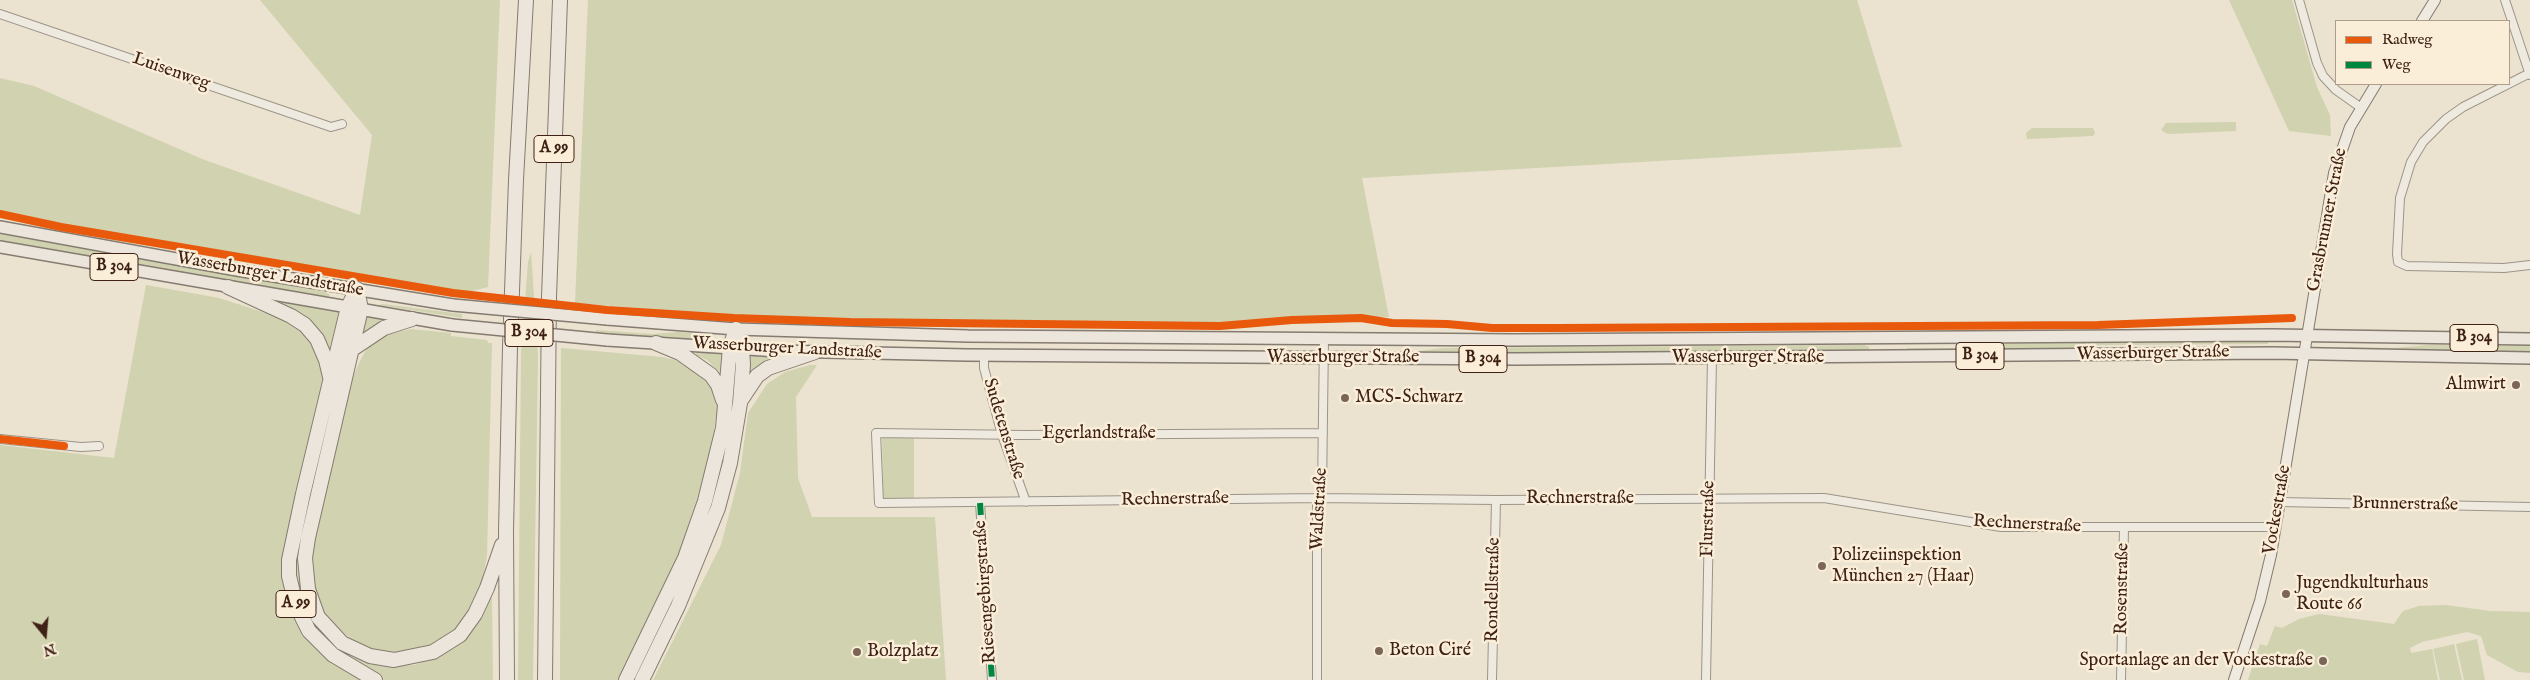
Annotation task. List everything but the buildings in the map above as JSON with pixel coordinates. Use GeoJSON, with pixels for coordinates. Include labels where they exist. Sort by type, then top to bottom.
{"type":"FeatureCollection","features":[{"type":"Feature","properties":{"kind":"highway","name":"A 99"},"geometry":{"type":"LineString","coordinates":[[508,680],[506,530],[516,180],[526,0]]}},
{"type":"Feature","properties":{"kind":"highway","name":"A 99"},"geometry":{"type":"LineString","coordinates":[[544,680],[549,297],[560,0]]}},
{"type":"Feature","properties":{"kind":"highway","name":"A 99"},"geometry":{"type":"LineString","coordinates":[[228,287],[291,316],[305,325],[317,339],[326,360],[330,380]]}},
{"type":"Feature","properties":{"kind":"highway","name":"A 99"},"geometry":{"type":"LineString","coordinates":[[357,290],[354,308],[330,380],[289,560],[296,605],[309,631],[334,655],[375,680]]}},
{"type":"Feature","properties":{"kind":"highway"},"geometry":{"type":"LineString","coordinates":[[354,308],[351,350],[305,558],[305,572],[310,597],[325,627],[342,643],[370,656],[394,660],[433,652],[460,635],[475,614],[496,563],[506,530]]}},
{"type":"Feature","properties":{"kind":"highway"},"geometry":{"type":"LineString","coordinates":[[351,350],[384,328],[412,318]]}},
{"type":"Feature","properties":{"kind":"highway"},"geometry":{"type":"LineString","coordinates":[[626,680],[686,558],[705,501],[723,428],[736,348],[736,330]]}},
{"type":"Feature","properties":{"kind":"highway"},"geometry":{"type":"LineString","coordinates":[[656,343],[680,353],[711,376],[718,385],[725,408]]}},
{"type":"Feature","properties":{"kind":"highway"},"geometry":{"type":"LineString","coordinates":[[642,680],[678,606],[718,508],[730,463],[740,403],[743,365],[736,348]]}},
{"type":"Feature","properties":{"kind":"highway"},"geometry":{"type":"LineString","coordinates":[[740,403],[757,376],[779,363],[814,352]]}},
{"type":"Feature","properties":{"kind":"main road"},"geometry":{"type":"LineString","coordinates":[[2423,20],[2435,0]]}},
{"type":"Feature","properties":{"kind":"main road","name":"Grasbrunner Straße"},"geometry":{"type":"LineString","coordinates":[[2306,335],[2334,173],[2342,146],[2360,107],[2375,85]]}},
{"type":"Feature","properties":{"kind":"main road","name":"Wasserburger Landstraße"},"geometry":{"type":"LineString","coordinates":[[0,227],[453,306],[736,330],[968,336]]}},
{"type":"Feature","properties":{"kind":"main road","name":"Wasserburger Landstraße"},"geometry":{"type":"LineString","coordinates":[[0,247],[452,325],[607,340],[736,348],[814,352],[966,355]]}},
{"type":"Feature","properties":{"kind":"main road","name":"Wasserburger Straße"},"geometry":{"type":"LineString","coordinates":[[968,336],[1541,340],[2306,335],[2530,339]]}},
{"type":"Feature","properties":{"kind":"main road","name":"Vockestraße"},"geometry":{"type":"LineString","coordinates":[[2234,680],[2267,577],[2306,335]]}},
{"type":"Feature","properties":{"kind":"main road","name":"Wasserburger Straße"},"geometry":{"type":"LineString","coordinates":[[966,355],[1323,358],[1712,358],[2304,354],[2530,358]]}},
{"type":"Feature","properties":{"kind":"street"},"geometry":{"type":"LineString","coordinates":[[2299,0],[2317,63],[2323,76],[2336,90],[2360,107]]}},
{"type":"Feature","properties":{"kind":"street"},"geometry":{"type":"LineString","coordinates":[[2505,0],[2530,74],[2510,84]]}},
{"type":"Feature","properties":{"kind":"street","name":"Luisenweg"},"geometry":{"type":"LineString","coordinates":[[0,14],[331,127],[342,124]]}},
{"type":"Feature","properties":{"kind":"street"},"geometry":{"type":"LineString","coordinates":[[2508,85],[2463,107],[2446,119],[2423,142],[2411,162],[2400,198],[2397,254],[2398,262],[2407,266],[2504,268],[2530,265]]}},
{"type":"Feature","properties":{"kind":"street","name":"Waldstraße"},"geometry":{"type":"LineString","coordinates":[[1317,680],[1317,504],[1320,498],[1323,433],[1324,339]]}},
{"type":"Feature","properties":{"kind":"street","name":"Sudetenstraße"},"geometry":{"type":"LineString","coordinates":[[984,355],[984,368],[1002,435],[1026,502]]}},
{"type":"Feature","properties":{"kind":"street","name":"Flurstraße"},"geometry":{"type":"LineString","coordinates":[[1706,680],[1712,358]]}},
{"type":"Feature","properties":{"kind":"street","name":"Egerlandstraße"},"geometry":{"type":"LineString","coordinates":[[881,505],[879,503],[876,433],[1002,435],[1323,433]]}},
{"type":"Feature","properties":{"kind":"street"},"geometry":{"type":"LineString","coordinates":[[0,439],[81,447],[99,446]]}},
{"type":"Feature","properties":{"kind":"street","name":"Rechnerstraße"},"geometry":{"type":"LineString","coordinates":[[881,505],[1320,498],[1496,500],[1824,498],[1864,503],[1992,526],[2124,528],[2276,527]]}},
{"type":"Feature","properties":{"kind":"street","name":"Rondellstraße"},"geometry":{"type":"LineString","coordinates":[[1492,680],[1496,500]]}},
{"type":"Feature","properties":{"kind":"street","name":"Brunnerstraße"},"geometry":{"type":"LineString","coordinates":[[2280,502],[2530,507]]}},
{"type":"Feature","properties":{"kind":"street","name":"Riesengebirgstraße"},"geometry":{"type":"LineString","coordinates":[[980,503],[992,680]]}},
{"type":"Feature","properties":{"kind":"street","name":"Rosenstraße"},"geometry":{"type":"LineString","coordinates":[[2121,680],[2124,528]]}},
{"type":"Feature","properties":{"kind":"green space"},"geometry":{"type":"Polygon","coordinates":[[[260,0],[500,0],[488,287],[464,293],[62,224],[0,211],[0,78],[34,86],[202,159],[360,215],[372,135],[260,0]]]}},
{"type":"Feature","properties":{"kind":"green space"},"geometry":{"type":"Polygon","coordinates":[[[588,0],[1857,0],[1902,147],[1362,178],[1389,317],[1290,317],[1219,324],[849,319],[721,315],[575,303],[588,0]]]}},
{"type":"Feature","properties":{"kind":"green space"},"geometry":{"type":"Polygon","coordinates":[[[2229,0],[2292,0],[2317,87],[2330,115],[2331,136],[2289,131],[2229,0]]]}},
{"type":"Feature","properties":{"kind":"green space"},"geometry":{"type":"Polygon","coordinates":[[[2236,122],[2236,131],[2168,134],[2161,130],[2166,123],[2236,122]]]}},
{"type":"Feature","properties":{"kind":"green space"},"geometry":{"type":"Polygon","coordinates":[[[2032,128],[2093,128],[2095,133],[2093,136],[2027,139],[2026,133],[2032,128]]]}},
{"type":"Feature","properties":{"kind":"green space"},"geometry":{"type":"Polygon","coordinates":[[[0,233],[325,292],[330,295],[328,297],[320,297],[0,240],[0,233]]]}},
{"type":"Feature","properties":{"kind":"green space"},"geometry":{"type":"Polygon","coordinates":[[[531,252],[538,356],[533,680],[518,680],[521,354],[528,262],[531,252]]]}},
{"type":"Feature","properties":{"kind":"green space"},"geometry":{"type":"Polygon","coordinates":[[[146,285],[219,298],[285,319],[302,331],[318,351],[324,373],[322,395],[306,463],[290,602],[364,680],[0,680],[0,445],[114,458],[146,285]]]}},
{"type":"Feature","properties":{"kind":"green space"},"geometry":{"type":"Polygon","coordinates":[[[280,302],[341,312],[331,356],[280,306],[280,302]]]}},
{"type":"Feature","properties":{"kind":"green space"},"geometry":{"type":"Polygon","coordinates":[[[383,304],[462,314],[462,318],[378,305],[383,304]]]}},
{"type":"Feature","properties":{"kind":"green space"},"geometry":{"type":"Polygon","coordinates":[[[353,314],[300,567],[306,604],[313,619],[337,646],[349,655],[367,662],[393,666],[414,665],[432,659],[455,647],[477,624],[489,598],[492,598],[493,680],[384,680],[341,655],[312,625],[295,584],[295,550],[353,314]]]}},
{"type":"Feature","properties":{"kind":"green space"},"geometry":{"type":"Polygon","coordinates":[[[366,316],[392,319],[360,336],[366,316]]]}},
{"type":"Feature","properties":{"kind":"green space"},"geometry":{"type":"Polygon","coordinates":[[[411,329],[451,333],[451,336],[487,340],[488,343],[492,343],[487,556],[482,582],[473,605],[460,625],[446,638],[433,646],[402,654],[382,653],[361,646],[333,625],[324,613],[316,595],[312,562],[320,508],[350,385],[358,365],[367,348],[377,339],[388,334],[411,329]]]}},
{"type":"Feature","properties":{"kind":"green space"},"geometry":{"type":"Polygon","coordinates":[[[596,330],[653,334],[678,332],[712,334],[712,341],[596,333],[596,330]]]}},
{"type":"Feature","properties":{"kind":"green space"},"geometry":{"type":"Polygon","coordinates":[[[2268,341],[2268,344],[2100,345],[2065,349],[1907,350],[1907,348],[1955,348],[1992,344],[2268,341]]]}},
{"type":"Feature","properties":{"kind":"green space"},"geometry":{"type":"Polygon","coordinates":[[[1865,345],[1869,347],[1869,350],[1866,352],[1354,353],[1354,351],[1413,352],[1443,348],[1865,345]]]}},
{"type":"Feature","properties":{"kind":"green space"},"geometry":{"type":"Polygon","coordinates":[[[2428,345],[2530,346],[2530,352],[2348,350],[2348,347],[2395,348],[2428,345]]]}},
{"type":"Feature","properties":{"kind":"green space"},"geometry":{"type":"Polygon","coordinates":[[[561,348],[662,357],[683,362],[708,378],[718,403],[709,462],[673,570],[620,680],[560,680],[561,348]]]}},
{"type":"Feature","properties":{"kind":"green space"},"geometry":{"type":"Polygon","coordinates":[[[696,352],[721,354],[720,372],[707,360],[696,355],[696,352]]]}},
{"type":"Feature","properties":{"kind":"green space"},"geometry":{"type":"Polygon","coordinates":[[[749,355],[781,357],[762,364],[748,381],[749,355]]]}},
{"type":"Feature","properties":{"kind":"green space"},"geometry":{"type":"Polygon","coordinates":[[[817,365],[796,397],[798,478],[812,517],[935,517],[946,680],[653,680],[721,545],[740,473],[748,413],[767,384],[785,372],[817,365]]]}},
{"type":"Feature","properties":{"kind":"green space"},"geometry":{"type":"Polygon","coordinates":[[[882,436],[914,436],[914,502],[883,503],[882,436]]]}},
{"type":"Feature","properties":{"kind":"green space"},"geometry":{"type":"Polygon","coordinates":[[[2446,605],[2490,611],[2530,612],[2530,673],[2518,672],[2487,655],[2481,636],[2467,632],[2422,642],[2410,648],[2411,653],[2432,649],[2438,680],[2248,680],[2260,644],[2267,646],[2275,626],[2282,628],[2299,619],[2319,614],[2394,624],[2403,611],[2419,606],[2446,605]]]}},
{"type":"Feature","properties":{"kind":"green space"},"geometry":{"type":"Polygon","coordinates":[[[2477,639],[2485,680],[2464,680],[2456,644],[2477,639]]]}},
{"type":"Feature","properties":{"kind":"green space"},"geometry":{"type":"Polygon","coordinates":[[[2454,644],[2462,680],[2440,680],[2433,649],[2454,644]]]}},
{"type":"Feature","properties":{"kind":"marked path"},"geometry":{"type":"LineString","coordinates":[[980,503],[992,680]]}},
{"type":"Feature","properties":{"kind":"cycle path"},"geometry":{"type":"LineString","coordinates":[[0,214],[61,227],[453,293],[607,310],[734,318],[850,322],[1220,326],[1292,320],[1361,318],[1392,323],[1447,324],[1492,328],[2098,325],[2292,318]]}},
{"type":"Feature","properties":{"kind":"cycle path"},"geometry":{"type":"LineString","coordinates":[[0,439],[64,446]]}},
{"type":"Feature","properties":{"kind":"place","name":"Almwirt"},"geometry":{"type":"Point","coordinates":[2516,385]}},
{"type":"Feature","properties":{"kind":"place","name":"MCS-Schwarz"},"geometry":{"type":"Point","coordinates":[1345,398]}},
{"type":"Feature","properties":{"kind":"place","name":"Polizeiinspektion München 27 (Haar)"},"geometry":{"type":"Point","coordinates":[1822,566]}},
{"type":"Feature","properties":{"kind":"place","name":"Jugendkulturhaus Route 66"},"geometry":{"type":"Point","coordinates":[2286,594]}},
{"type":"Feature","properties":{"kind":"place","name":"Beton Ciré"},"geometry":{"type":"Point","coordinates":[1379,651]}},
{"type":"Feature","properties":{"kind":"place","name":"Bolzplatz"},"geometry":{"type":"Point","coordinates":[857,652]}},
{"type":"Feature","properties":{"kind":"place","name":"Sportanlage an der Vockestraße"},"geometry":{"type":"Point","coordinates":[2323,661]}}]}
